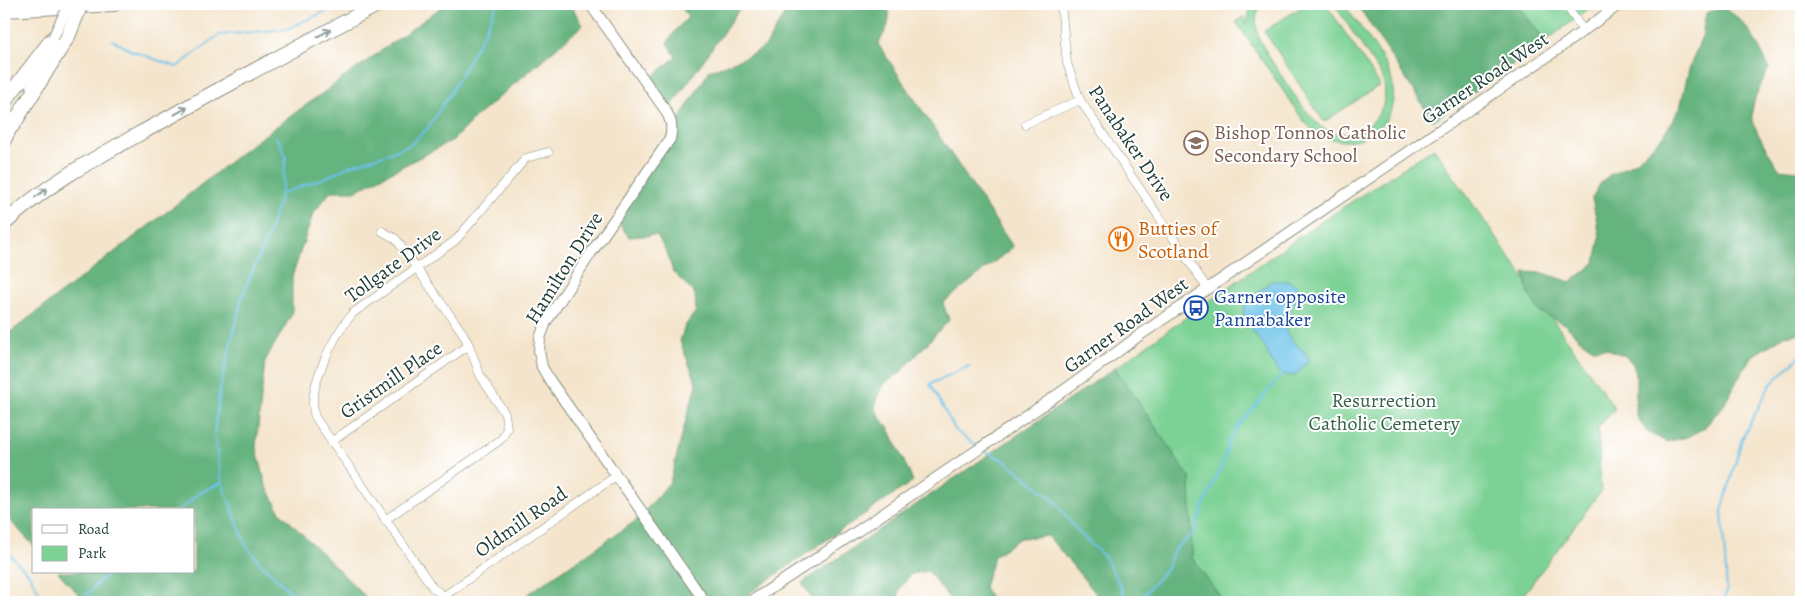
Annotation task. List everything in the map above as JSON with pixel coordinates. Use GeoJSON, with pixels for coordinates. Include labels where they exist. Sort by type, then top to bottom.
{"type":"FeatureCollection","features":[{"type":"Feature","properties":{"kind":"highway"},"geometry":{"type":"LineString","coordinates":[[13,125],[68,36],[82,4]]}},
{"type":"Feature","properties":{"kind":"highway"},"geometry":{"type":"LineString","coordinates":[[4,10],[114,4]]}},
{"type":"Feature","properties":{"kind":"highway"},"geometry":{"type":"LineString","coordinates":[[4,224],[17,211],[67,174],[249,72],[379,4]]}},
{"type":"Feature","properties":{"kind":"highway"},"geometry":{"type":"LineString","coordinates":[[4,102],[53,38]]}},
{"type":"Feature","properties":{"kind":"main road"},"geometry":{"type":"LineString","coordinates":[[4,144],[69,4]]}},
{"type":"Feature","properties":{"kind":"main road","name":"Hamilton Drive"},"geometry":{"type":"LineString","coordinates":[[590,4],[671,118],[673,128],[670,139],[546,322],[540,338],[540,356],[546,375],[705,602]]}},
{"type":"Feature","properties":{"kind":"main road","name":"Garner Road West"},"geometry":{"type":"LineString","coordinates":[[750,602],[1048,402],[1207,288],[1620,4]]}},
{"type":"Feature","properties":{"kind":"street","name":"Panabaker Drive"},"geometry":{"type":"LineString","coordinates":[[1061,4],[1067,63],[1080,100],[1207,288]]}},
{"type":"Feature","properties":{"kind":"street"},"geometry":{"type":"LineString","coordinates":[[1565,4],[1584,30]]}},
{"type":"Feature","properties":{"kind":"street"},"geometry":{"type":"LineString","coordinates":[[1025,124],[1080,100]]}},
{"type":"Feature","properties":{"kind":"street","name":"Tollgate Drive"},"geometry":{"type":"LineString","coordinates":[[452,602],[433,588],[331,442],[313,412],[317,379],[341,328],[353,313],[456,240],[526,158],[548,152]]}},
{"type":"Feature","properties":{"kind":"street"},"geometry":{"type":"LineString","coordinates":[[382,231],[396,239],[462,332],[480,375],[505,414],[507,424],[505,433],[499,441],[385,520]]}},
{"type":"Feature","properties":{"kind":"street","name":"Gristmill Place"},"geometry":{"type":"LineString","coordinates":[[331,442],[469,345]]}},
{"type":"Feature","properties":{"kind":"street","name":"Oldmill Road"},"geometry":{"type":"LineString","coordinates":[[444,596],[616,476]]}},
{"type":"Feature","properties":{"kind":"green space"},"geometry":{"type":"Polygon","coordinates":[[[446,4],[570,4],[583,25],[478,115],[453,140],[355,191],[331,191],[313,214],[292,277],[292,314],[265,361],[256,446],[266,485],[280,512],[371,602],[77,602],[82,598],[60,574],[195,574],[195,508],[32,508],[32,544],[4,514],[4,337],[252,144],[446,4]]]}},
{"type":"Feature","properties":{"kind":"green space"},"geometry":{"type":"Polygon","coordinates":[[[679,4],[743,4],[670,108],[650,79],[676,57],[667,43],[688,17],[679,4]]]}},
{"type":"Feature","properties":{"kind":"green space"},"geometry":{"type":"Polygon","coordinates":[[[792,4],[885,4],[888,9],[889,19],[878,44],[1013,247],[943,303],[949,320],[899,374],[885,383],[877,397],[875,408],[881,419],[888,426],[913,481],[736,602],[516,602],[637,520],[670,482],[697,385],[680,341],[685,326],[696,311],[695,294],[673,272],[668,255],[657,235],[629,237],[616,219],[710,70],[763,48],[792,4]]]}},
{"type":"Feature","properties":{"kind":"green space"},"geometry":{"type":"Polygon","coordinates":[[[1251,4],[1260,4],[1256,22],[1260,41],[1280,74],[1308,113],[1323,128],[1336,133],[1349,133],[1361,130],[1372,122],[1380,112],[1384,100],[1384,87],[1380,73],[1334,4],[1344,4],[1378,53],[1392,81],[1393,100],[1388,116],[1378,128],[1365,137],[1350,141],[1333,140],[1317,133],[1303,120],[1236,22],[1243,17],[1247,23],[1251,4]]]}},
{"type":"Feature","properties":{"kind":"green space"},"geometry":{"type":"Polygon","coordinates":[[[1306,4],[1326,4],[1380,85],[1324,122],[1264,31],[1306,4]]]}},
{"type":"Feature","properties":{"kind":"green space"},"geometry":{"type":"Polygon","coordinates":[[[1357,4],[1516,4],[1546,41],[1433,121],[1357,4]]]}},
{"type":"Feature","properties":{"kind":"green space"},"geometry":{"type":"Polygon","coordinates":[[[1516,4],[1595,4],[1546,41],[1516,4]]]}},
{"type":"Feature","properties":{"kind":"green space"},"geometry":{"type":"Polygon","coordinates":[[[1722,8],[1730,12],[1745,25],[1769,68],[1752,111],[1753,122],[1759,136],[1779,169],[1797,171],[1801,169],[1801,333],[1785,336],[1755,354],[1739,377],[1724,405],[1704,428],[1687,437],[1667,442],[1647,432],[1636,416],[1636,376],[1633,364],[1625,356],[1605,348],[1595,349],[1582,341],[1564,324],[1540,312],[1529,295],[1524,272],[1544,273],[1571,282],[1595,263],[1600,237],[1592,198],[1600,184],[1608,176],[1635,162],[1663,136],[1680,108],[1689,69],[1702,36],[1706,13],[1722,8]]]}},
{"type":"Feature","properties":{"kind":"green space","name":"Resurrection Catholic Cemetery"},"geometry":{"type":"Polygon","coordinates":[[[1434,148],[1615,409],[1598,427],[1601,491],[1518,602],[1224,602],[1192,558],[1190,478],[1115,368],[1316,225],[1434,148]]]}},
{"type":"Feature","properties":{"kind":"green space"},"geometry":{"type":"Polygon","coordinates":[[[1115,368],[1190,478],[1192,558],[1224,602],[1103,602],[1048,536],[1020,538],[994,556],[984,587],[993,602],[952,602],[928,571],[911,574],[899,590],[898,602],[814,602],[802,583],[1115,368]]]}},
{"type":"Feature","properties":{"kind":"water"},"geometry":{"type":"Polygon","coordinates":[[[1271,281],[1289,281],[1298,287],[1297,297],[1284,324],[1287,334],[1292,341],[1308,355],[1308,361],[1295,376],[1282,374],[1273,365],[1264,346],[1244,319],[1243,311],[1246,304],[1271,281]]]}},
{"type":"Feature","properties":{"kind":"waterway"},"geometry":{"type":"LineString","coordinates":[[112,40],[132,51],[177,67],[219,35],[287,29],[341,4]]}},
{"type":"Feature","properties":{"kind":"waterway"},"geometry":{"type":"LineString","coordinates":[[281,194],[329,176],[349,166],[393,152],[411,144],[427,129],[451,92],[484,33],[497,4]]}},
{"type":"Feature","properties":{"kind":"waterway"},"geometry":{"type":"LineString","coordinates":[[275,137],[279,141],[286,157],[281,194],[268,236],[242,297],[220,389],[214,433],[222,483],[246,545],[260,563],[301,602]]}},
{"type":"Feature","properties":{"kind":"waterway"},"geometry":{"type":"LineString","coordinates":[[1724,602],[1727,589],[1722,511],[1742,439],[1770,385],[1801,355]]}},
{"type":"Feature","properties":{"kind":"waterway"},"geometry":{"type":"LineString","coordinates":[[969,366],[930,384],[956,431],[977,446]]}},
{"type":"Feature","properties":{"kind":"waterway"},"geometry":{"type":"LineString","coordinates":[[1138,602],[1166,570],[1174,550],[1194,533],[1203,507],[1225,458],[1229,441],[1235,430],[1282,374]]}},
{"type":"Feature","properties":{"kind":"waterway"},"geometry":{"type":"LineString","coordinates":[[983,450],[1005,461],[1054,500],[1078,532],[1104,556],[1127,602]]}},
{"type":"Feature","properties":{"kind":"waterway"},"geometry":{"type":"LineString","coordinates":[[182,508],[199,493],[221,483]]}},
{"type":"Feature","properties":{"kind":"waterway"},"geometry":{"type":"LineString","coordinates":[[4,549],[29,574],[40,594],[49,602]]}},
{"type":"Feature","properties":{"kind":"waterway"},"geometry":{"type":"LineString","coordinates":[[79,602],[102,579],[110,574]]}},
{"type":"Feature","properties":{"kind":"place","name":"Bishop Tonnos Catholic Secondary School"},"geometry":{"type":"Point","coordinates":[1196,143]}},
{"type":"Feature","properties":{"kind":"place","name":"Butties of Scotland"},"geometry":{"type":"Point","coordinates":[1121,239]}},
{"type":"Feature","properties":{"kind":"place","name":"Garner opposite Pannabaker"},"geometry":{"type":"Point","coordinates":[1196,308]}}]}
